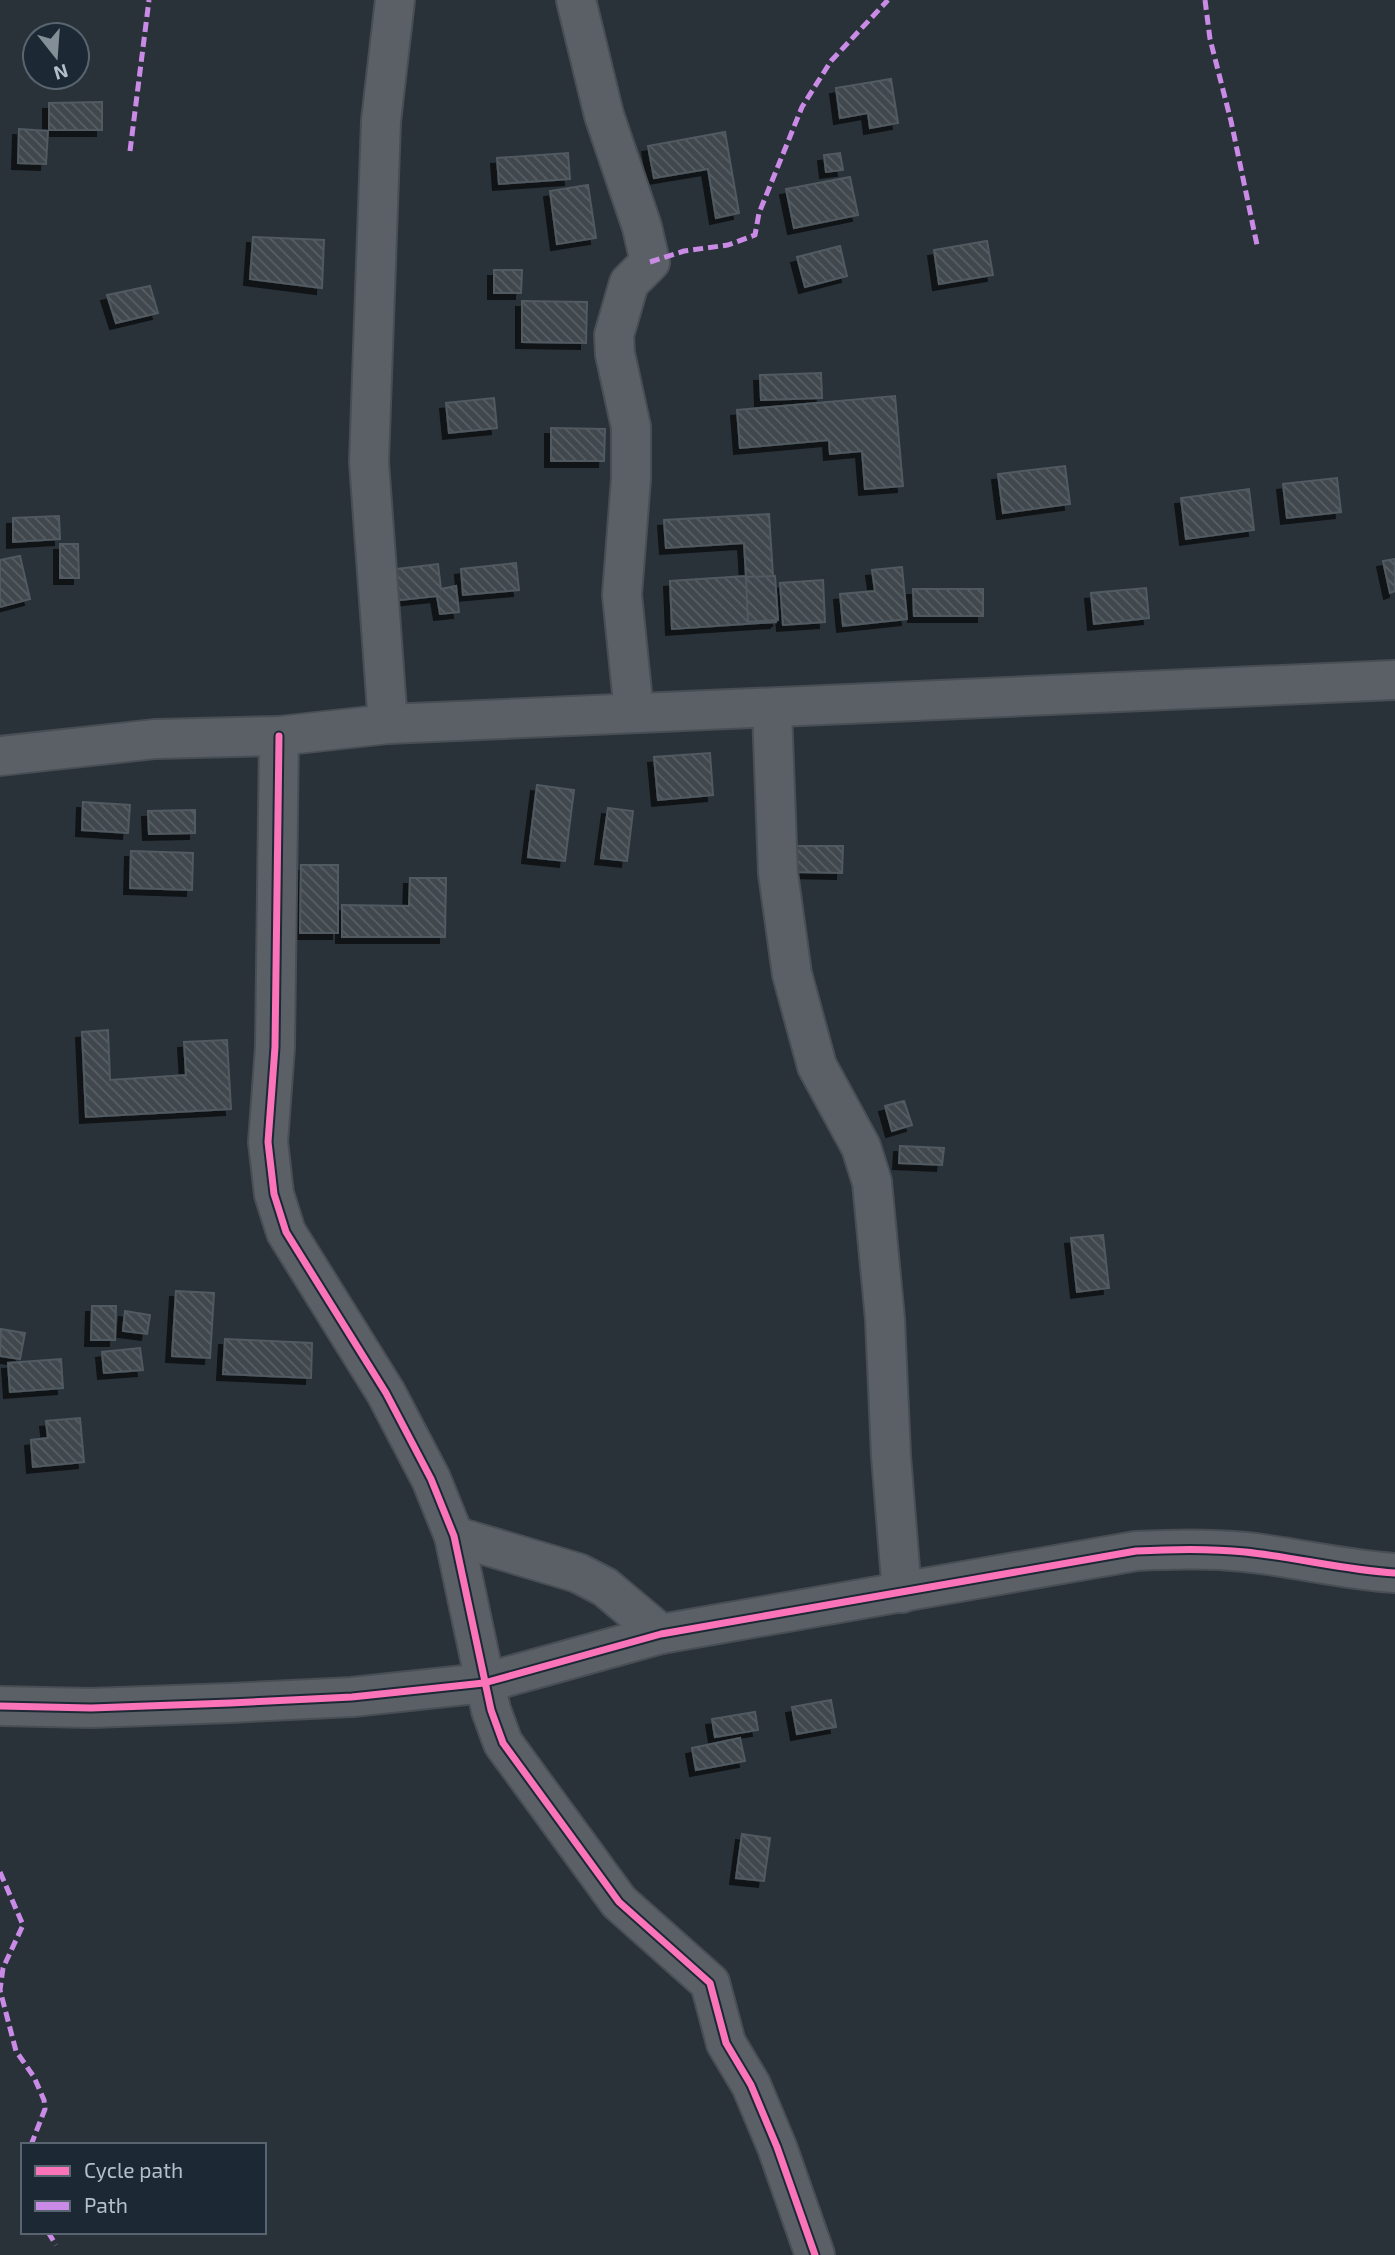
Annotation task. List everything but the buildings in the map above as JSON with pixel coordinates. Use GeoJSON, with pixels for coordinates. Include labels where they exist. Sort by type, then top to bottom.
{"type":"FeatureCollection","features":[{"type":"Feature","properties":{"kind":"street"},"geometry":{"type":"LineString","coordinates":[[388,724],[369,462],[381,121],[395,0]]}},
{"type":"Feature","properties":{"kind":"street"},"geometry":{"type":"LineString","coordinates":[[576,0],[604,115],[644,234],[650,262],[629,283],[614,335],[615,355],[631,427],[631,479],[622,595],[634,712]]}},
{"type":"Feature","properties":{"kind":"street"},"geometry":{"type":"LineString","coordinates":[[0,756],[155,739],[279,736],[388,724],[634,712],[772,710],[1029,694],[1395,681]]}},
{"type":"Feature","properties":{"kind":"street"},"geometry":{"type":"LineString","coordinates":[[772,710],[778,873],[792,974],[817,1066],[861,1147],[872,1182],[885,1319],[891,1456],[902,1593]]}},
{"type":"Feature","properties":{"kind":"street"},"geometry":{"type":"LineString","coordinates":[[279,736],[275,1047],[268,1142],[274,1194],[286,1232],[386,1393],[431,1479],[454,1536],[473,1616],[484,1683],[503,1743],[619,1902],[710,1983],[726,2043],[751,2085],[778,2147],[815,2255]]}},
{"type":"Feature","properties":{"kind":"street"},"geometry":{"type":"LineString","coordinates":[[454,1536],[578,1573],[605,1587],[661,1634]]}},
{"type":"Feature","properties":{"kind":"street"},"geometry":{"type":"LineString","coordinates":[[0,1706],[91,1708],[230,1703],[352,1697],[484,1683],[661,1634],[1096,1557],[1183,1548],[1245,1552],[1357,1570],[1395,1573]]}},
{"type":"Feature","properties":{"kind":"marked path"},"geometry":{"type":"LineString","coordinates":[[130,151],[149,0]]}},
{"type":"Feature","properties":{"kind":"marked path"},"geometry":{"type":"LineString","coordinates":[[650,262],[684,251],[728,245],[755,235],[759,213],[802,107],[831,61],[888,0]]}},
{"type":"Feature","properties":{"kind":"marked path"},"geometry":{"type":"LineString","coordinates":[[1205,0],[1210,39],[1231,121],[1257,245]]}},
{"type":"Feature","properties":{"kind":"marked path"},"geometry":{"type":"LineString","coordinates":[[0,1872],[23,1925],[3,1968],[0,1990],[16,2051],[34,2077],[44,2100],[45,2109],[32,2143]]}},
{"type":"Feature","properties":{"kind":"marked path"},"geometry":{"type":"LineString","coordinates":[[49,2234],[56,2245]]}},
{"type":"Feature","properties":{"kind":"cycle path"},"geometry":{"type":"LineString","coordinates":[[279,736],[275,1047],[268,1142],[274,1194],[286,1232],[386,1393],[431,1479],[454,1536],[491,1710],[503,1743],[619,1902],[710,1983],[726,2043],[751,2085],[777,2147],[815,2255]]}},
{"type":"Feature","properties":{"kind":"cycle path"},"geometry":{"type":"LineString","coordinates":[[0,1706],[91,1708],[230,1703],[352,1697],[484,1683],[661,1634],[1136,1551],[1231,1551],[1395,1573]]}}]}
